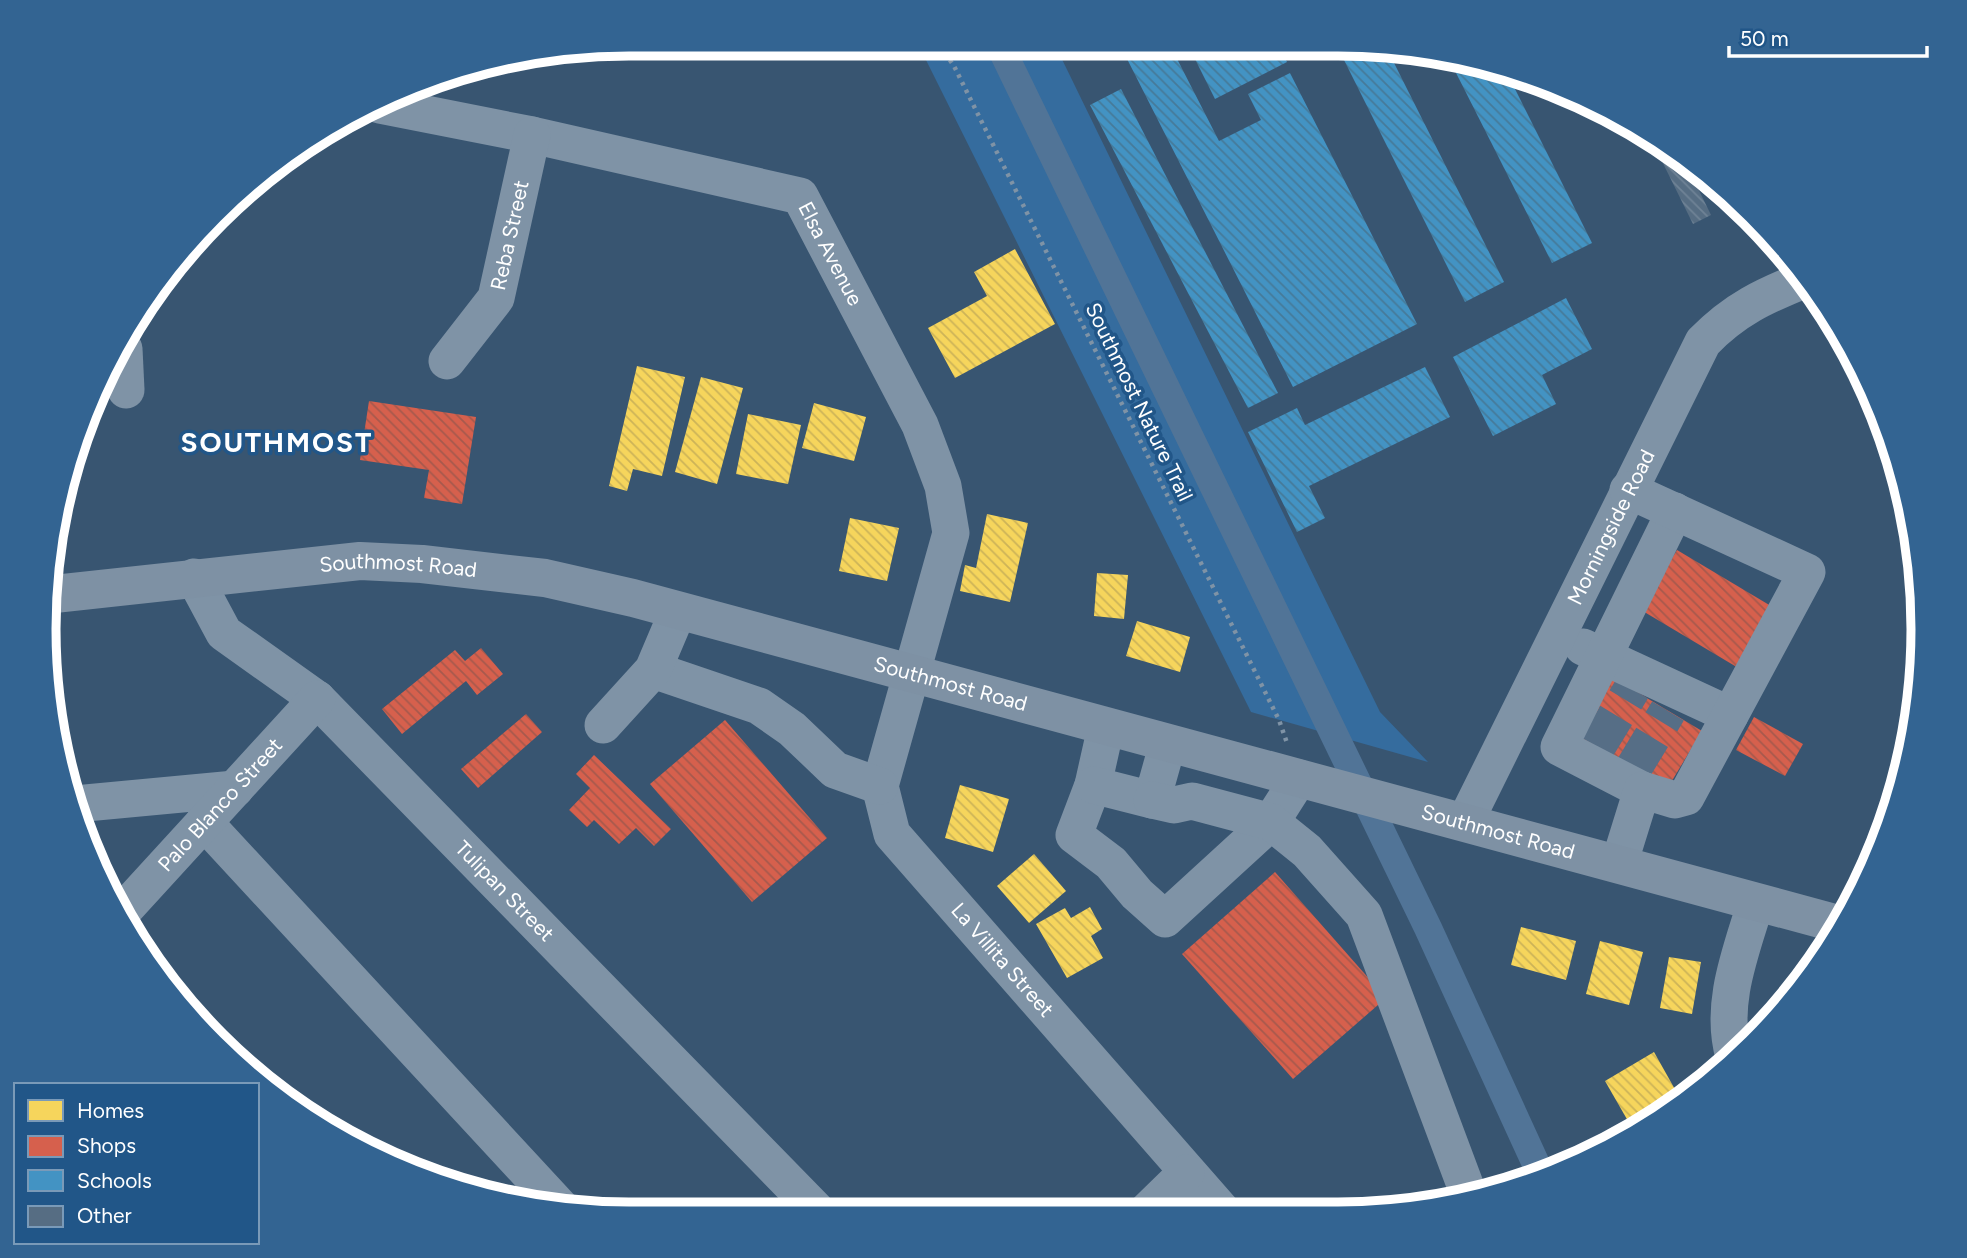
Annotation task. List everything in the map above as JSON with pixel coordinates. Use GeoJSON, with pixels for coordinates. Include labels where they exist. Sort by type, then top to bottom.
{"type":"FeatureCollection","features":[{"type":"Feature","properties":{"kind":"main road","name":"Southmost Road"},"geometry":{"type":"LineString","coordinates":[[57,594],[360,561],[422,564],[545,578],[678,611],[1830,922]]}},
{"type":"Feature","properties":{"kind":"street","name":"Elsa Avenue"},"geometry":{"type":"LineString","coordinates":[[393,108],[532,135],[800,196],[920,425],[943,486],[951,533],[912,674]]}},
{"type":"Feature","properties":{"kind":"street","name":"Reba Street"},"geometry":{"type":"LineString","coordinates":[[447,361],[496,298],[532,135]]}},
{"type":"Feature","properties":{"kind":"street","name":"Morningside Road"},"geometry":{"type":"LineString","coordinates":[[1448,818],[1557,634],[1703,342],[1727,317],[1758,298],[1795,283]]}},
{"type":"Feature","properties":{"kind":"street"},"geometry":{"type":"LineString","coordinates":[[124,358],[126,390]]}},
{"type":"Feature","properties":{"kind":"street"},"geometry":{"type":"LineString","coordinates":[[1628,489],[1807,572],[1686,797],[1675,800],[1634,780],[1593,755],[1559,747],[1675,511]]}},
{"type":"Feature","properties":{"kind":"street","name":"Tulipan Street"},"geometry":{"type":"LineString","coordinates":[[194,578],[223,633],[317,699],[808,1202]]}},
{"type":"Feature","properties":{"kind":"street"},"geometry":{"type":"LineString","coordinates":[[603,725],[653,670],[678,611]]}},
{"type":"Feature","properties":{"kind":"street"},"geometry":{"type":"LineString","coordinates":[[1557,634],[1604,657],[1636,682],[1674,701],[1730,715]]}},
{"type":"Feature","properties":{"kind":"street"},"geometry":{"type":"LineString","coordinates":[[653,670],[759,706],[792,729],[835,770],[880,786]]}},
{"type":"Feature","properties":{"kind":"street","name":"La Villita Street"},"geometry":{"type":"LineString","coordinates":[[912,674],[880,786],[892,834],[1214,1202]]}},
{"type":"Feature","properties":{"kind":"street","name":"Palo Blanco Street"},"geometry":{"type":"LineString","coordinates":[[128,906],[317,699]]}},
{"type":"Feature","properties":{"kind":"street"},"geometry":{"type":"LineString","coordinates":[[1106,727],[1093,785],[1074,835],[1111,863],[1137,894],[1165,919],[1271,822],[1299,778]]}},
{"type":"Feature","properties":{"kind":"street"},"geometry":{"type":"LineString","coordinates":[[1152,800],[1168,743]]}},
{"type":"Feature","properties":{"kind":"street"},"geometry":{"type":"LineString","coordinates":[[1619,864],[1634,780]]}},
{"type":"Feature","properties":{"kind":"street"},"geometry":{"type":"LineString","coordinates":[[1093,785],[1174,805],[1192,801],[1271,822],[1307,851],[1364,915],[1466,1187]]}},
{"type":"Feature","properties":{"kind":"street"},"geometry":{"type":"LineString","coordinates":[[83,803],[235,789]]}},
{"type":"Feature","properties":{"kind":"street"},"geometry":{"type":"LineString","coordinates":[[204,822],[550,1196]]}},
{"type":"Feature","properties":{"kind":"street"},"geometry":{"type":"LineString","coordinates":[[1731,1046],[1729,994],[1756,902]]}},
{"type":"Feature","properties":{"kind":"street"},"geometry":{"type":"LineString","coordinates":[[1156,1202],[1186,1173]]}},
{"type":"Feature","properties":{"kind":"path","name":"Southmost Nature Trail"},"geometry":{"type":"LineString","coordinates":[[947,56],[1279,720],[1299,778]]}},
{"type":"Feature","properties":{"kind":"shaded area"},"geometry":{"type":"Polygon","coordinates":[[[924,56],[1060,56],[1380,712],[1428,762],[1251,712],[924,56]]]}},
{"type":"Feature","properties":{"kind":"building: Homes"},"geometry":{"type":"Polygon","coordinates":[[[1015,249],[1055,324],[955,378],[928,328],[987,296],[974,272],[1015,249]]]}},
{"type":"Feature","properties":{"kind":"building: Homes"},"geometry":{"type":"Polygon","coordinates":[[[637,366],[685,377],[662,476],[633,469],[627,491],[609,486],[637,366]]]}},
{"type":"Feature","properties":{"kind":"building: Homes"},"geometry":{"type":"Polygon","coordinates":[[[701,377],[743,388],[717,484],[675,472],[701,377]]]}},
{"type":"Feature","properties":{"kind":"building: Homes"},"geometry":{"type":"Polygon","coordinates":[[[814,403],[866,417],[854,461],[802,448],[814,403]]]}},
{"type":"Feature","properties":{"kind":"building: Homes"},"geometry":{"type":"Polygon","coordinates":[[[748,414],[801,425],[788,484],[736,474],[748,414]]]}},
{"type":"Feature","properties":{"kind":"building: Homes"},"geometry":{"type":"Polygon","coordinates":[[[987,514],[1028,523],[1010,602],[960,591],[965,565],[976,568],[987,514]]]}},
{"type":"Feature","properties":{"kind":"building: Homes"},"geometry":{"type":"Polygon","coordinates":[[[850,518],[899,528],[887,581],[839,571],[850,518]]]}},
{"type":"Feature","properties":{"kind":"building: Homes"},"geometry":{"type":"Polygon","coordinates":[[[1097,573],[1128,575],[1124,619],[1094,616],[1097,573]]]}},
{"type":"Feature","properties":{"kind":"building: Homes"},"geometry":{"type":"Polygon","coordinates":[[[1137,621],[1190,637],[1180,672],[1126,656],[1137,621]]]}},
{"type":"Feature","properties":{"kind":"building: Homes"},"geometry":{"type":"Polygon","coordinates":[[[960,785],[1009,799],[993,852],[945,838],[960,785]]]}},
{"type":"Feature","properties":{"kind":"building: Homes"},"geometry":{"type":"Polygon","coordinates":[[[1034,854],[1066,891],[1029,923],[997,886],[1034,854]]]}},
{"type":"Feature","properties":{"kind":"building: Homes"},"geometry":{"type":"Polygon","coordinates":[[[1090,907],[1102,929],[1091,936],[1103,958],[1067,978],[1036,924],[1065,908],[1071,918],[1090,907]]]}},
{"type":"Feature","properties":{"kind":"building: Homes"},"geometry":{"type":"Polygon","coordinates":[[[1521,927],[1576,941],[1566,980],[1511,965],[1521,927]]]}},
{"type":"Feature","properties":{"kind":"building: Homes"},"geometry":{"type":"Polygon","coordinates":[[[1600,941],[1643,952],[1629,1005],[1586,994],[1600,941]]]}},
{"type":"Feature","properties":{"kind":"building: Homes"},"geometry":{"type":"Polygon","coordinates":[[[1669,957],[1701,962],[1692,1014],[1660,1008],[1669,957]]]}},
{"type":"Feature","properties":{"kind":"building: Homes"},"geometry":{"type":"Polygon","coordinates":[[[1654,1052],[1676,1091],[1629,1122],[1605,1081],[1654,1052]]]}},
{"type":"Feature","properties":{"kind":"building: Shops"},"geometry":{"type":"Polygon","coordinates":[[[369,401],[476,417],[462,504],[424,498],[429,470],[360,460],[369,401]]]}},
{"type":"Feature","properties":{"kind":"building: Shops"},"geometry":{"type":"Polygon","coordinates":[[[1677,550],[1776,609],[1740,669],[1641,610],[1677,550]]]}},
{"type":"Feature","properties":{"kind":"building: Shops"},"geometry":{"type":"Polygon","coordinates":[[[481,648],[503,674],[477,695],[466,681],[402,734],[382,709],[455,650],[465,661],[481,648]]]}},
{"type":"Feature","properties":{"kind":"building: Shops"},"geometry":{"type":"Polygon","coordinates":[[[1610,676],[1702,731],[1667,789],[1575,734],[1610,676]]]}},
{"type":"Feature","properties":{"kind":"building: Shops"},"geometry":{"type":"Polygon","coordinates":[[[526,714],[542,732],[478,788],[461,769],[526,714]]]}},
{"type":"Feature","properties":{"kind":"building: Shops"},"geometry":{"type":"Polygon","coordinates":[[[1754,717],[1803,744],[1785,776],[1736,750],[1754,717]]]}},
{"type":"Feature","properties":{"kind":"building: Shops"},"geometry":{"type":"Polygon","coordinates":[[[725,720],[827,838],[752,902],[650,784],[725,720]]]}},
{"type":"Feature","properties":{"kind":"building: Shops"},"geometry":{"type":"Polygon","coordinates":[[[594,755],[671,829],[654,846],[636,828],[619,844],[594,820],[587,827],[569,810],[590,788],[576,774],[594,755]]]}},
{"type":"Feature","properties":{"kind":"building: Shops"},"geometry":{"type":"Polygon","coordinates":[[[1275,872],[1386,998],[1293,1079],[1182,954],[1275,872]]]}},
{"type":"Feature","properties":{"kind":"building: Schools"},"geometry":{"type":"Polygon","coordinates":[[[1126,56],[1176,56],[1219,141],[1261,120],[1248,94],[1290,73],[1417,324],[1293,387],[1126,56]]]}},
{"type":"Feature","properties":{"kind":"building: Schools"},"geometry":{"type":"Polygon","coordinates":[[[1194,56],[1284,56],[1287,62],[1215,99],[1194,56]]]}},
{"type":"Feature","properties":{"kind":"building: Schools"},"geometry":{"type":"Polygon","coordinates":[[[1342,56],[1392,59],[1504,282],[1465,302],[1342,56]]]}},
{"type":"Feature","properties":{"kind":"building: Schools"},"geometry":{"type":"Polygon","coordinates":[[[1453,68],[1512,83],[1592,243],[1552,263],[1453,68]]]}},
{"type":"Feature","properties":{"kind":"building: Schools"},"geometry":{"type":"Polygon","coordinates":[[[1121,89],[1278,393],[1248,408],[1090,105],[1121,89]]]}},
{"type":"Feature","properties":{"kind":"building: Schools"},"geometry":{"type":"Polygon","coordinates":[[[1566,298],[1592,349],[1542,375],[1556,404],[1493,436],[1453,357],[1566,298]]]}},
{"type":"Feature","properties":{"kind":"building: Schools"},"geometry":{"type":"Polygon","coordinates":[[[1425,367],[1450,417],[1309,486],[1325,518],[1297,532],[1248,432],[1297,408],[1305,425],[1425,367]]]}},
{"type":"Feature","properties":{"kind":"building: Other"},"geometry":{"type":"Polygon","coordinates":[[[1659,155],[1694,179],[1711,215],[1693,224],[1659,155]]]}},
{"type":"Feature","properties":{"kind":"waterway"},"geometry":{"type":"LineString","coordinates":[[1005,56],[1428,928],[1537,1166]]}},
{"type":"Feature","properties":{"kind":"tunnel"},"geometry":{"type":"LineString","coordinates":[[1597,747],[1632,689]]}},
{"type":"Feature","properties":{"kind":"tunnel"},"geometry":{"type":"LineString","coordinates":[[1633,769],[1668,711]]}},
{"type":"Feature","properties":{"kind":"district","name":"SOUTHMOST"},"geometry":{"type":"Point","coordinates":[277,442]}}]}
